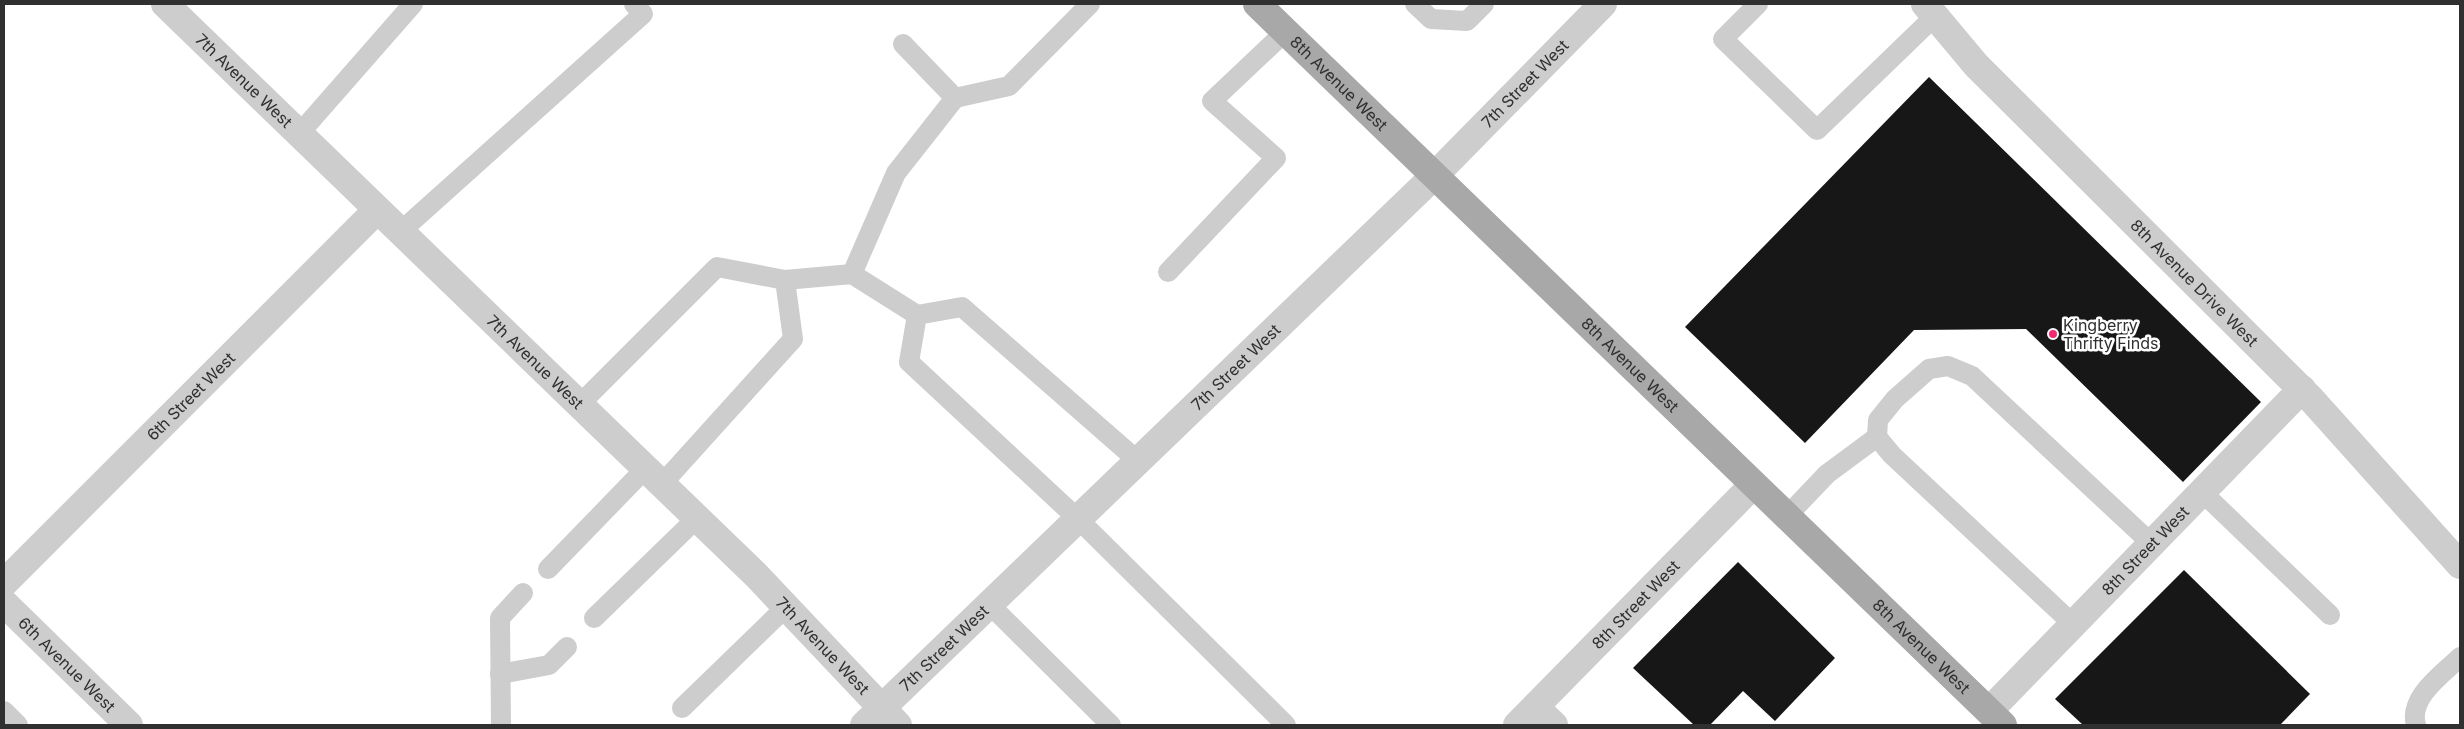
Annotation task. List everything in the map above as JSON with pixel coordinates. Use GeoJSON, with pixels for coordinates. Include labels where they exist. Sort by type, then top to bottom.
{"type":"FeatureCollection","features":[{"type":"Feature","properties":{"kind":"main road","name":"8th Avenue West"},"geometry":{"type":"LineString","coordinates":[[1256,4],[1996,718]]}},
{"type":"Feature","properties":{"kind":"street","name":"7th Avenue West"},"geometry":{"type":"LineString","coordinates":[[166,4],[376,210],[757,576],[786,607],[881,720]]}},
{"type":"Feature","properties":{"kind":"street","name":"7th Street West"},"geometry":{"type":"LineString","coordinates":[[881,720],[989,604],[1434,176],[1603,4]]}},
{"type":"Feature","properties":{"kind":"street","name":"8th Avenue Drive West"},"geometry":{"type":"LineString","coordinates":[[1930,10],[1976,65],[2302,389],[2460,565]]}},
{"type":"Feature","properties":{"kind":"street","name":"6th Street West"},"geometry":{"type":"LineString","coordinates":[[4,583],[376,210]]}},
{"type":"Feature","properties":{"kind":"street","name":"8th Street West"},"geometry":{"type":"LineString","coordinates":[[1996,718],[2074,625],[2302,389]]}},
{"type":"Feature","properties":{"kind":"street","name":"8th Street West"},"geometry":{"type":"LineString","coordinates":[[1535,719],[1753,485]]}},
{"type":"Feature","properties":{"kind":"street","name":"6th Avenue West"},"geometry":{"type":"LineString","coordinates":[[4,603],[129,725]]}},
{"type":"Feature","properties":{"kind":"lane"},"geometry":{"type":"LineString","coordinates":[[299,134],[413,4]]}},
{"type":"Feature","properties":{"kind":"lane"},"geometry":{"type":"LineString","coordinates":[[400,232],[643,14],[634,4]]}},
{"type":"Feature","properties":{"kind":"lane"},"geometry":{"type":"LineString","coordinates":[[852,274],[896,173],[955,98],[1009,86],[1090,4]]}},
{"type":"Feature","properties":{"kind":"lane"},"geometry":{"type":"LineString","coordinates":[[1415,4],[1431,19],[1467,21],[1484,4]]}},
{"type":"Feature","properties":{"kind":"lane"},"geometry":{"type":"LineString","coordinates":[[1758,4],[1723,39],[1818,130],[1930,10]]}},
{"type":"Feature","properties":{"kind":"lane"},"geometry":{"type":"LineString","coordinates":[[1168,272],[1276,158],[1212,101],[1285,32]]}},
{"type":"Feature","properties":{"kind":"lane"},"geometry":{"type":"LineString","coordinates":[[903,44],[955,98]]}},
{"type":"Feature","properties":{"kind":"lane"},"geometry":{"type":"LineString","coordinates":[[579,405],[717,267],[786,280],[852,274],[917,316],[962,307],[1138,461]]}},
{"type":"Feature","properties":{"kind":"lane"},"geometry":{"type":"LineString","coordinates":[[548,569],[653,476],[793,339],[786,280]]}},
{"type":"Feature","properties":{"kind":"lane"},"geometry":{"type":"LineString","coordinates":[[917,316],[909,362],[1078,519],[1286,725]]}},
{"type":"Feature","properties":{"kind":"lane"},"geometry":{"type":"LineString","coordinates":[[2074,625],[1892,455],[1877,436],[1878,420],[1895,399],[1929,369],[1948,366],[1972,376],[2152,544]]}},
{"type":"Feature","properties":{"kind":"lane"},"geometry":{"type":"LineString","coordinates":[[1786,517],[1827,474],[1877,436]]}},
{"type":"Feature","properties":{"kind":"lane"},"geometry":{"type":"LineString","coordinates":[[2202,492],[2330,616]]}},
{"type":"Feature","properties":{"kind":"lane"},"geometry":{"type":"LineString","coordinates":[[594,618],[696,518]]}},
{"type":"Feature","properties":{"kind":"lane"},"geometry":{"type":"LineString","coordinates":[[501,725],[500,618],[523,593]]}},
{"type":"Feature","properties":{"kind":"lane"},"geometry":{"type":"LineString","coordinates":[[989,604],[1111,725]]}},
{"type":"Feature","properties":{"kind":"lane"},"geometry":{"type":"LineString","coordinates":[[682,708],[786,607]]}},
{"type":"Feature","properties":{"kind":"lane"},"geometry":{"type":"LineString","coordinates":[[500,674],[549,665],[566,647]]}},
{"type":"Feature","properties":{"kind":"lane"},"geometry":{"type":"LineString","coordinates":[[2416,725],[2414,719],[2418,704],[2424,693],[2460,657]]}},
{"type":"Feature","properties":{"kind":"lane"},"geometry":{"type":"LineString","coordinates":[[4,711],[18,725]]}},
{"type":"Feature","properties":{"kind":"building"},"geometry":{"type":"Polygon","coordinates":[[[1929,77],[2261,402],[2183,482],[2026,329],[1914,330],[1805,443],[1685,327],[1929,77]]]}},
{"type":"Feature","properties":{"kind":"building"},"geometry":{"type":"Polygon","coordinates":[[[1738,562],[1835,658],[1775,721],[1743,691],[1710,725],[1694,725],[1633,668],[1738,562]]]}},
{"type":"Feature","properties":{"kind":"building"},"geometry":{"type":"Polygon","coordinates":[[[2184,570],[2310,694],[2280,725],[2083,725],[2055,699],[2184,570]]]}},
{"type":"Feature","properties":{"kind":"place","name":"Kingberry Thrifty Finds"},"geometry":{"type":"Point","coordinates":[2053,334]}}]}
